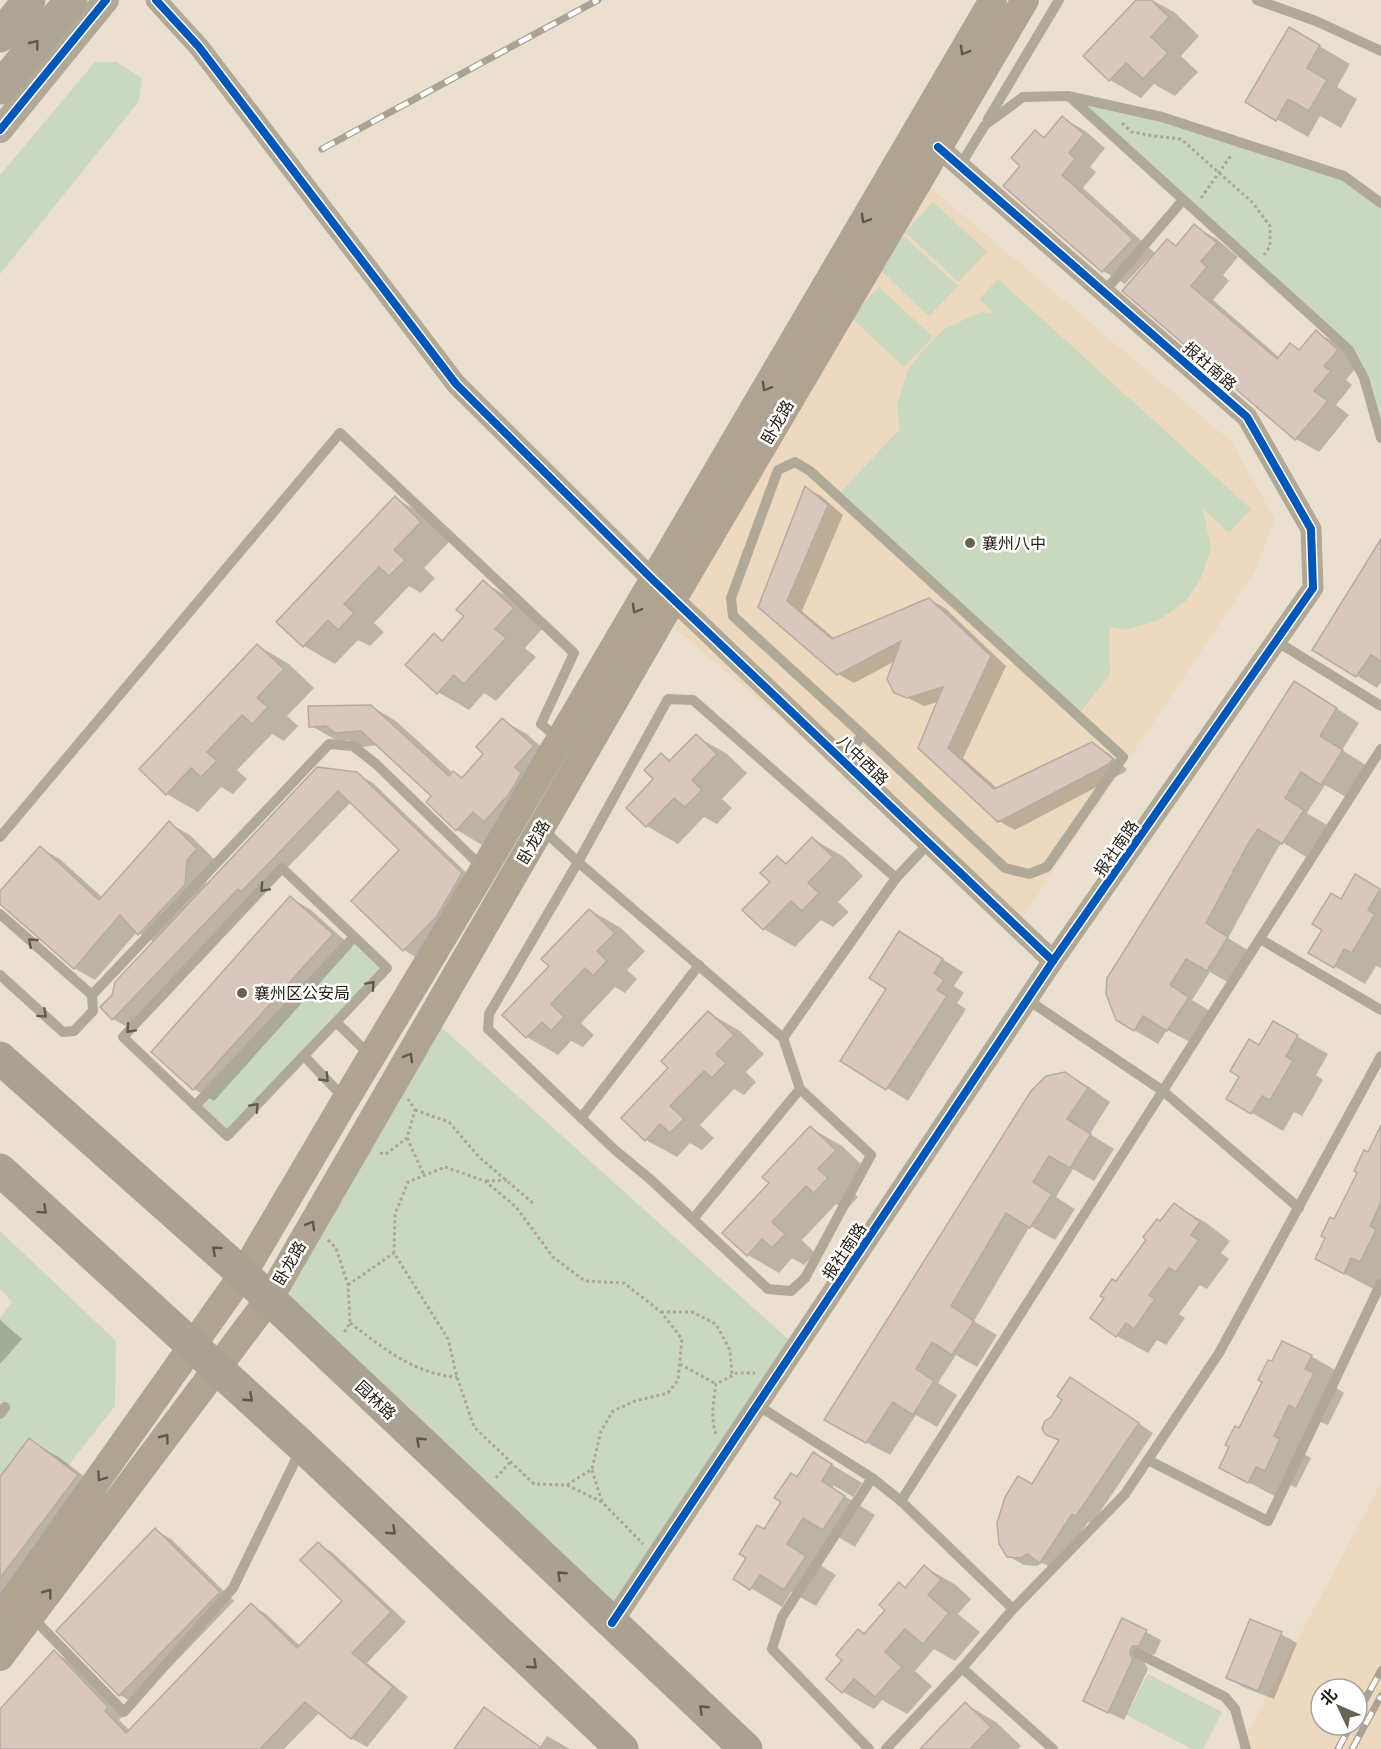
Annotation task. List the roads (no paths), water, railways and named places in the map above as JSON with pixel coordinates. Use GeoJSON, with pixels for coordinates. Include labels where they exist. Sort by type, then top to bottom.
{"type":"FeatureCollection","features":[{"type":"Feature","properties":{"kind":"highway"},"geometry":{"type":"LineString","coordinates":[[0,36],[29,0]]}},
{"type":"Feature","properties":{"kind":"highway"},"geometry":{"type":"LineString","coordinates":[[0,88],[71,0]]}},
{"type":"Feature","properties":{"kind":"main road","name":"卧龙路"},"geometry":{"type":"LineString","coordinates":[[0,1618],[243,1274],[560,740],[993,0]]}},
{"type":"Feature","properties":{"kind":"main road","name":"卧龙路"},"geometry":{"type":"LineString","coordinates":[[0,1657],[269,1299],[674,598],[1025,0]]}},
{"type":"Feature","properties":{"kind":"main road","name":"园林路"},"geometry":{"type":"LineString","coordinates":[[0,1058],[243,1274],[746,1749]]}},
{"type":"Feature","properties":{"kind":"main road"},"geometry":{"type":"LineString","coordinates":[[0,1172],[302,1446],[622,1749]]}},
{"type":"Feature","properties":{"kind":"street"},"geometry":{"type":"LineString","coordinates":[[0,130],[106,0]]}},
{"type":"Feature","properties":{"kind":"street","name":"八中西路"},"geometry":{"type":"LineString","coordinates":[[156,0],[200,47],[456,384],[653,580],[1053,961]]}},
{"type":"Feature","properties":{"kind":"street","name":"报社南路"},"geometry":{"type":"LineString","coordinates":[[612,1623],[1053,961],[1313,588],[1311,529],[1247,417],[938,147]]}},
{"type":"Feature","properties":{"kind":"lane"},"geometry":{"type":"LineString","coordinates":[[960,166],[1059,0]]}},
{"type":"Feature","properties":{"kind":"lane"},"geometry":{"type":"LineString","coordinates":[[1257,0],[1316,21],[1381,51]]}},
{"type":"Feature","properties":{"kind":"lane"},"geometry":{"type":"LineString","coordinates":[[985,125],[1023,97],[1068,96],[1162,117],[1344,176],[1381,203]]}},
{"type":"Feature","properties":{"kind":"lane"},"geometry":{"type":"LineString","coordinates":[[1068,96],[1348,350],[1364,378],[1381,438]]}},
{"type":"Feature","properties":{"kind":"lane"},"geometry":{"type":"LineString","coordinates":[[1104,292],[1183,200]]}},
{"type":"Feature","properties":{"kind":"lane"},"geometry":{"type":"LineString","coordinates":[[0,837],[340,434],[574,653],[541,724],[560,740]]}},
{"type":"Feature","properties":{"kind":"lane"},"geometry":{"type":"LineString","coordinates":[[795,462],[810,471],[1123,757],[1047,867],[1029,874],[1005,868],[863,735],[733,616],[731,598],[778,470],[795,462]]}},
{"type":"Feature","properties":{"kind":"lane"},"geometry":{"type":"LineString","coordinates":[[1276,641],[1381,706]]}},
{"type":"Feature","properties":{"kind":"lane"},"geometry":{"type":"LineString","coordinates":[[541,828],[578,862],[783,1038],[800,1089],[871,1155],[805,1278],[791,1291],[768,1289],[581,1118],[488,1029],[489,1014],[578,862],[668,699],[693,700],[896,878]]}},
{"type":"Feature","properties":{"kind":"lane"},"geometry":{"type":"LineString","coordinates":[[842,759],[863,735]]}},
{"type":"Feature","properties":{"kind":"lane"},"geometry":{"type":"LineString","coordinates":[[92,995],[329,744],[353,746],[376,764],[484,869]]}},
{"type":"Feature","properties":{"kind":"lane"},"geometry":{"type":"LineString","coordinates":[[901,1501],[1381,749]]}},
{"type":"Feature","properties":{"kind":"lane"},"geometry":{"type":"LineString","coordinates":[[783,1038],[896,878],[929,843]]}},
{"type":"Feature","properties":{"kind":"lane"},"geometry":{"type":"LineString","coordinates":[[282,868],[387,968],[336,1022],[228,1136],[123,1037],[282,868]]}},
{"type":"Feature","properties":{"kind":"lane"},"geometry":{"type":"LineString","coordinates":[[0,914],[92,995],[93,1011],[74,1031],[63,1032],[0,975]]}},
{"type":"Feature","properties":{"kind":"lane"},"geometry":{"type":"LineString","coordinates":[[195,1106],[354,937]]}},
{"type":"Feature","properties":{"kind":"lane"},"geometry":{"type":"LineString","coordinates":[[1260,939],[1381,1010]]}},
{"type":"Feature","properties":{"kind":"lane"},"geometry":{"type":"LineString","coordinates":[[581,1118],[699,966]]}},
{"type":"Feature","properties":{"kind":"lane"},"geometry":{"type":"LineString","coordinates":[[1028,1000],[1163,1091],[1299,1208]]}},
{"type":"Feature","properties":{"kind":"lane"},"geometry":{"type":"LineString","coordinates":[[336,1022],[372,1056]]}},
{"type":"Feature","properties":{"kind":"lane"},"geometry":{"type":"LineString","coordinates":[[304,1056],[346,1099]]}},
{"type":"Feature","properties":{"kind":"lane"},"geometry":{"type":"LineString","coordinates":[[886,1749],[962,1668],[1013,1609],[1125,1494],[1219,1353],[1381,1056]]}},
{"type":"Feature","properties":{"kind":"lane"},"geometry":{"type":"LineString","coordinates":[[693,1219],[800,1089]]}},
{"type":"Feature","properties":{"kind":"lane"},"geometry":{"type":"LineString","coordinates":[[1148,1460],[1268,1521],[1381,1283]]}},
{"type":"Feature","properties":{"kind":"lane"},"geometry":{"type":"LineString","coordinates":[[757,1405],[872,1478],[901,1501],[1013,1609]]}},
{"type":"Feature","properties":{"kind":"lane"},"geometry":{"type":"LineString","coordinates":[[36,1621],[124,1712],[233,1588],[302,1446]]}},
{"type":"Feature","properties":{"kind":"lane"},"geometry":{"type":"LineString","coordinates":[[869,1749],[772,1649],[782,1617],[872,1478]]}},
{"type":"Feature","properties":{"kind":"lane"},"geometry":{"type":"LineString","coordinates":[[1137,1653],[1225,1697],[1234,1709],[1246,1749]]}},
{"type":"Feature","properties":{"kind":"lane"},"geometry":{"type":"LineString","coordinates":[[962,1668],[1053,1749]]}},
{"type":"Feature","properties":{"kind":"railway"},"geometry":{"type":"LineString","coordinates":[[322,149],[598,0]]}},
{"type":"Feature","properties":{"kind":"railway"},"geometry":{"type":"LineString","coordinates":[[1369,1692],[1381,1670]]}},
{"type":"Feature","properties":{"kind":"railway"},"geometry":{"type":"LineString","coordinates":[[1352,1749],[1381,1696]]}},
{"type":"Feature","properties":{"kind":"railway"},"geometry":{"type":"LineString","coordinates":[[1338,1749],[1344,1737]]}},
{"type":"Feature","properties":{"kind":"place","name":"襄州八中"},"geometry":{"type":"Point","coordinates":[970,543]}},
{"type":"Feature","properties":{"kind":"place","name":"襄州区公安局"},"geometry":{"type":"Point","coordinates":[242,993]}}]}
